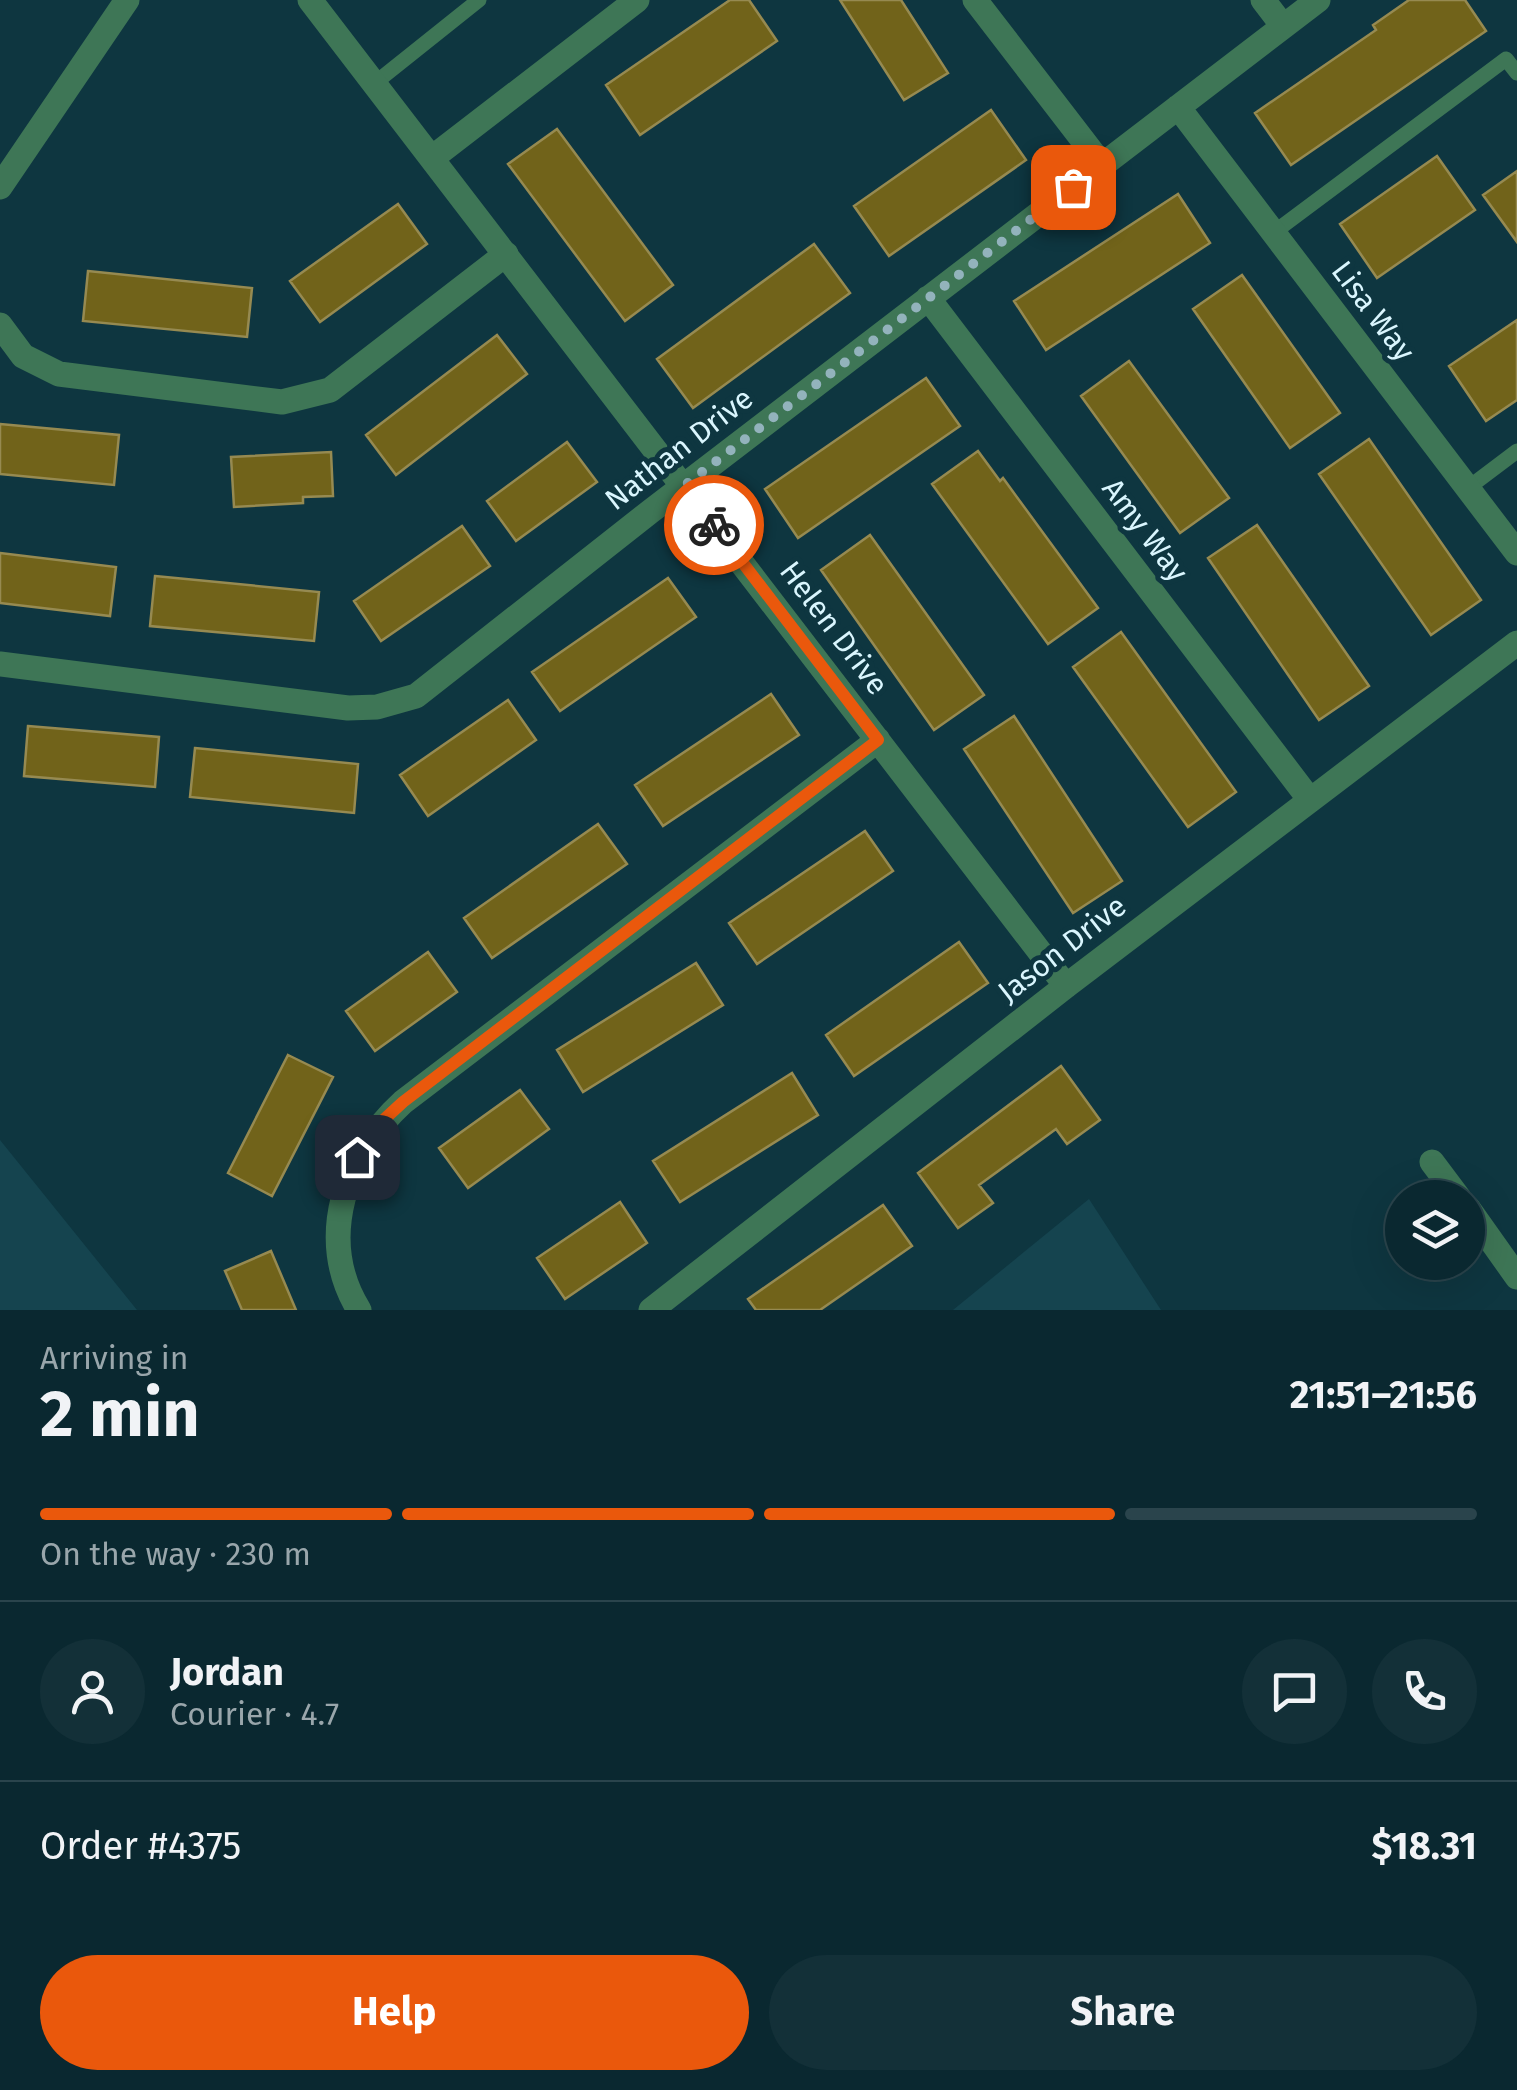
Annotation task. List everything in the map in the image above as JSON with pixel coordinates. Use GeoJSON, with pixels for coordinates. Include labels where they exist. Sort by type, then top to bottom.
{"type":"FeatureCollection","features":[{"type":"Feature","properties":{"kind":"street"},"geometry":{"type":"LineString","coordinates":[[0,187],[127,0]]}},
{"type":"Feature","properties":{"kind":"street","name":"Helen Drive"},"geometry":{"type":"LineString","coordinates":[[310,0],[1066,986]]}},
{"type":"Feature","properties":{"kind":"street"},"geometry":{"type":"LineString","coordinates":[[432,158],[637,0]]}},
{"type":"Feature","properties":{"kind":"street"},"geometry":{"type":"LineString","coordinates":[[975,0],[1102,165]]}},
{"type":"Feature","properties":{"kind":"street"},"geometry":{"type":"LineString","coordinates":[[1263,0],[1284,26]]}},
{"type":"Feature","properties":{"kind":"street","name":"Nathan Drive"},"geometry":{"type":"LineString","coordinates":[[0,664],[348,708],[401,702],[416,696],[1318,0]]}},
{"type":"Feature","properties":{"kind":"street","name":"Lisa Way"},"geometry":{"type":"LineString","coordinates":[[1178,107],[1517,554]]}},
{"type":"Feature","properties":{"kind":"street"},"geometry":{"type":"LineString","coordinates":[[0,325],[23,356],[60,374],[282,402],[330,390],[506,254]]}},
{"type":"Feature","properties":{"kind":"street","name":"Amy Way"},"geometry":{"type":"LineString","coordinates":[[928,298],[1310,800]]}},
{"type":"Feature","properties":{"kind":"street","name":"Jason Drive"},"geometry":{"type":"LineString","coordinates":[[650,1310],[1066,986],[1517,644]]}},
{"type":"Feature","properties":{"kind":"street"},"geometry":{"type":"LineString","coordinates":[[359,1310],[340,1258],[339,1216],[357,1157],[378,1125],[878,740]]}},
{"type":"Feature","properties":{"kind":"street"},"geometry":{"type":"LineString","coordinates":[[1432,1162],[1446,1180]]}},
{"type":"Feature","properties":{"kind":"street"},"geometry":{"type":"LineString","coordinates":[[1485,1232],[1517,1277]]}},
{"type":"Feature","properties":{"kind":"lane"},"geometry":{"type":"LineString","coordinates":[[375,83],[480,0]]}},
{"type":"Feature","properties":{"kind":"lane"},"geometry":{"type":"LineString","coordinates":[[1273,233],[1506,59],[1517,73]]}},
{"type":"Feature","properties":{"kind":"lane"},"geometry":{"type":"LineString","coordinates":[[1468,488],[1517,451]]}},
{"type":"Feature","properties":{"kind":"shaded area"},"geometry":{"type":"Polygon","coordinates":[[[0,1140],[137,1310],[0,1310],[0,1140]]]}},
{"type":"Feature","properties":{"kind":"shaded area"},"geometry":{"type":"Polygon","coordinates":[[[1089,1199],[1161,1310],[953,1310],[1089,1199]]]}},
{"type":"Feature","properties":{"kind":"building"},"geometry":{"type":"Polygon","coordinates":[[[730,0],[749,0],[777,41],[640,135],[606,85],[730,0]]]}},
{"type":"Feature","properties":{"kind":"building"},"geometry":{"type":"Polygon","coordinates":[[[840,0],[901,0],[948,73],[904,100],[840,0]]]}},
{"type":"Feature","properties":{"kind":"building"},"geometry":{"type":"Polygon","coordinates":[[[1409,0],[1465,0],[1486,31],[1291,165],[1255,113],[1376,30],[1373,25],[1409,0]]]}},
{"type":"Feature","properties":{"kind":"building"},"geometry":{"type":"Polygon","coordinates":[[[991,110],[1026,160],[889,256],[854,206],[991,110]]]}},
{"type":"Feature","properties":{"kind":"building"},"geometry":{"type":"Polygon","coordinates":[[[557,129],[673,285],[625,321],[508,164],[557,129]]]}},
{"type":"Feature","properties":{"kind":"building"},"geometry":{"type":"Polygon","coordinates":[[[1437,156],[1475,210],[1377,278],[1340,224],[1437,156]]]}},
{"type":"Feature","properties":{"kind":"building"},"geometry":{"type":"Polygon","coordinates":[[[1517,171],[1517,242],[1483,195],[1517,171]]]}},
{"type":"Feature","properties":{"kind":"building"},"geometry":{"type":"Polygon","coordinates":[[[1178,194],[1210,243],[1046,350],[1014,301],[1178,194]]]}},
{"type":"Feature","properties":{"kind":"building"},"geometry":{"type":"Polygon","coordinates":[[[398,204],[427,244],[320,322],[290,281],[398,204]]]}},
{"type":"Feature","properties":{"kind":"building"},"geometry":{"type":"Polygon","coordinates":[[[814,244],[850,293],[693,408],[657,359],[814,244]]]}},
{"type":"Feature","properties":{"kind":"building"},"geometry":{"type":"Polygon","coordinates":[[[88,271],[252,288],[247,337],[83,321],[88,271]]]}},
{"type":"Feature","properties":{"kind":"building"},"geometry":{"type":"Polygon","coordinates":[[[1242,275],[1340,413],[1290,448],[1193,309],[1242,275]]]}},
{"type":"Feature","properties":{"kind":"building"},"geometry":{"type":"Polygon","coordinates":[[[1517,320],[1517,400],[1486,421],[1449,366],[1517,320]]]}},
{"type":"Feature","properties":{"kind":"building"},"geometry":{"type":"Polygon","coordinates":[[[497,335],[527,374],[396,475],[366,435],[497,335]]]}},
{"type":"Feature","properties":{"kind":"building"},"geometry":{"type":"Polygon","coordinates":[[[1129,361],[1229,498],[1180,533],[1081,396],[1129,361]]]}},
{"type":"Feature","properties":{"kind":"building"},"geometry":{"type":"Polygon","coordinates":[[[926,378],[960,426],[798,538],[765,489],[926,378]]]}},
{"type":"Feature","properties":{"kind":"building"},"geometry":{"type":"Polygon","coordinates":[[[0,424],[119,435],[114,485],[0,474],[0,424]]]}},
{"type":"Feature","properties":{"kind":"building"},"geometry":{"type":"Polygon","coordinates":[[[1369,439],[1481,600],[1431,635],[1319,474],[1369,439]]]}},
{"type":"Feature","properties":{"kind":"building"},"geometry":{"type":"Polygon","coordinates":[[[567,442],[597,482],[516,541],[487,501],[567,442]]]}},
{"type":"Feature","properties":{"kind":"building"},"geometry":{"type":"Polygon","coordinates":[[[978,451],[1000,481],[1003,478],[1098,608],[1048,644],[932,484],[978,451]]]}},
{"type":"Feature","properties":{"kind":"building"},"geometry":{"type":"Polygon","coordinates":[[[331,452],[333,496],[303,497],[303,503],[234,507],[231,457],[331,452]]]}},
{"type":"Feature","properties":{"kind":"building"},"geometry":{"type":"Polygon","coordinates":[[[1257,525],[1369,686],[1319,720],[1208,558],[1257,525]]]}},
{"type":"Feature","properties":{"kind":"building"},"geometry":{"type":"Polygon","coordinates":[[[462,526],[490,566],[381,641],[354,601],[462,526]]]}},
{"type":"Feature","properties":{"kind":"building"},"geometry":{"type":"Polygon","coordinates":[[[870,535],[984,695],[934,730],[821,570],[870,535]]]}},
{"type":"Feature","properties":{"kind":"building"},"geometry":{"type":"Polygon","coordinates":[[[0,553],[116,567],[110,616],[0,603],[0,553]]]}},
{"type":"Feature","properties":{"kind":"building"},"geometry":{"type":"Polygon","coordinates":[[[155,576],[319,592],[314,641],[150,626],[155,576]]]}},
{"type":"Feature","properties":{"kind":"building"},"geometry":{"type":"Polygon","coordinates":[[[668,578],[696,617],[560,711],[532,672],[668,578]]]}},
{"type":"Feature","properties":{"kind":"building"},"geometry":{"type":"Polygon","coordinates":[[[1121,632],[1236,792],[1188,827],[1073,667],[1121,632]]]}},
{"type":"Feature","properties":{"kind":"building"},"geometry":{"type":"Polygon","coordinates":[[[771,694],[799,735],[663,826],[635,785],[771,694]]]}},
{"type":"Feature","properties":{"kind":"building"},"geometry":{"type":"Polygon","coordinates":[[[508,700],[536,740],[428,816],[400,775],[508,700]]]}},
{"type":"Feature","properties":{"kind":"building"},"geometry":{"type":"Polygon","coordinates":[[[1014,716],[1122,881],[1073,913],[964,749],[1014,716]]]}},
{"type":"Feature","properties":{"kind":"building"},"geometry":{"type":"Polygon","coordinates":[[[28,726],[159,737],[155,787],[24,776],[28,726]]]}},
{"type":"Feature","properties":{"kind":"building"},"geometry":{"type":"Polygon","coordinates":[[[195,748],[358,764],[354,813],[190,797],[195,748]]]}},
{"type":"Feature","properties":{"kind":"building"},"geometry":{"type":"Polygon","coordinates":[[[598,824],[627,864],[492,958],[464,918],[598,824]]]}},
{"type":"Feature","properties":{"kind":"building"},"geometry":{"type":"Polygon","coordinates":[[[865,831],[893,871],[757,964],[729,923],[865,831]]]}},
{"type":"Feature","properties":{"kind":"building"},"geometry":{"type":"Polygon","coordinates":[[[959,942],[988,983],[854,1076],[826,1035],[959,942]]]}},
{"type":"Feature","properties":{"kind":"building"},"geometry":{"type":"Polygon","coordinates":[[[428,952],[457,992],[375,1051],[346,1011],[428,952]]]}},
{"type":"Feature","properties":{"kind":"building"},"geometry":{"type":"Polygon","coordinates":[[[696,963],[723,1005],[583,1092],[557,1050],[696,963]]]}},
{"type":"Feature","properties":{"kind":"building"},"geometry":{"type":"Polygon","coordinates":[[[288,1055],[333,1077],[272,1196],[228,1173],[288,1055]]]}},
{"type":"Feature","properties":{"kind":"building"},"geometry":{"type":"Polygon","coordinates":[[[1061,1066],[1100,1120],[1067,1144],[1056,1129],[979,1185],[993,1203],[958,1228],[918,1173],[1061,1066]]]}},
{"type":"Feature","properties":{"kind":"building"},"geometry":{"type":"Polygon","coordinates":[[[792,1073],[818,1115],[680,1202],[653,1161],[792,1073]]]}},
{"type":"Feature","properties":{"kind":"building"},"geometry":{"type":"Polygon","coordinates":[[[520,1090],[549,1129],[468,1188],[439,1148],[520,1090]]]}},
{"type":"Feature","properties":{"kind":"building"},"geometry":{"type":"Polygon","coordinates":[[[620,1202],[647,1243],[565,1299],[537,1258],[620,1202]]]}},
{"type":"Feature","properties":{"kind":"building"},"geometry":{"type":"Polygon","coordinates":[[[883,1205],[912,1246],[820,1310],[756,1310],[748,1299],[883,1205]]]}},
{"type":"Feature","properties":{"kind":"building"},"geometry":{"type":"Polygon","coordinates":[[[271,1251],[296,1310],[242,1310],[225,1271],[271,1251]]]}},
{"type":"Feature","properties":{"kind":"way so far"},"geometry":{"type":"LineString","coordinates":[[714,525],[684,486],[1073,187]]}},
{"type":"Feature","properties":{"kind":"route"},"geometry":{"type":"LineString","coordinates":[[357,1157],[378,1125],[403,1102],[878,740],[714,525]]}}]}
